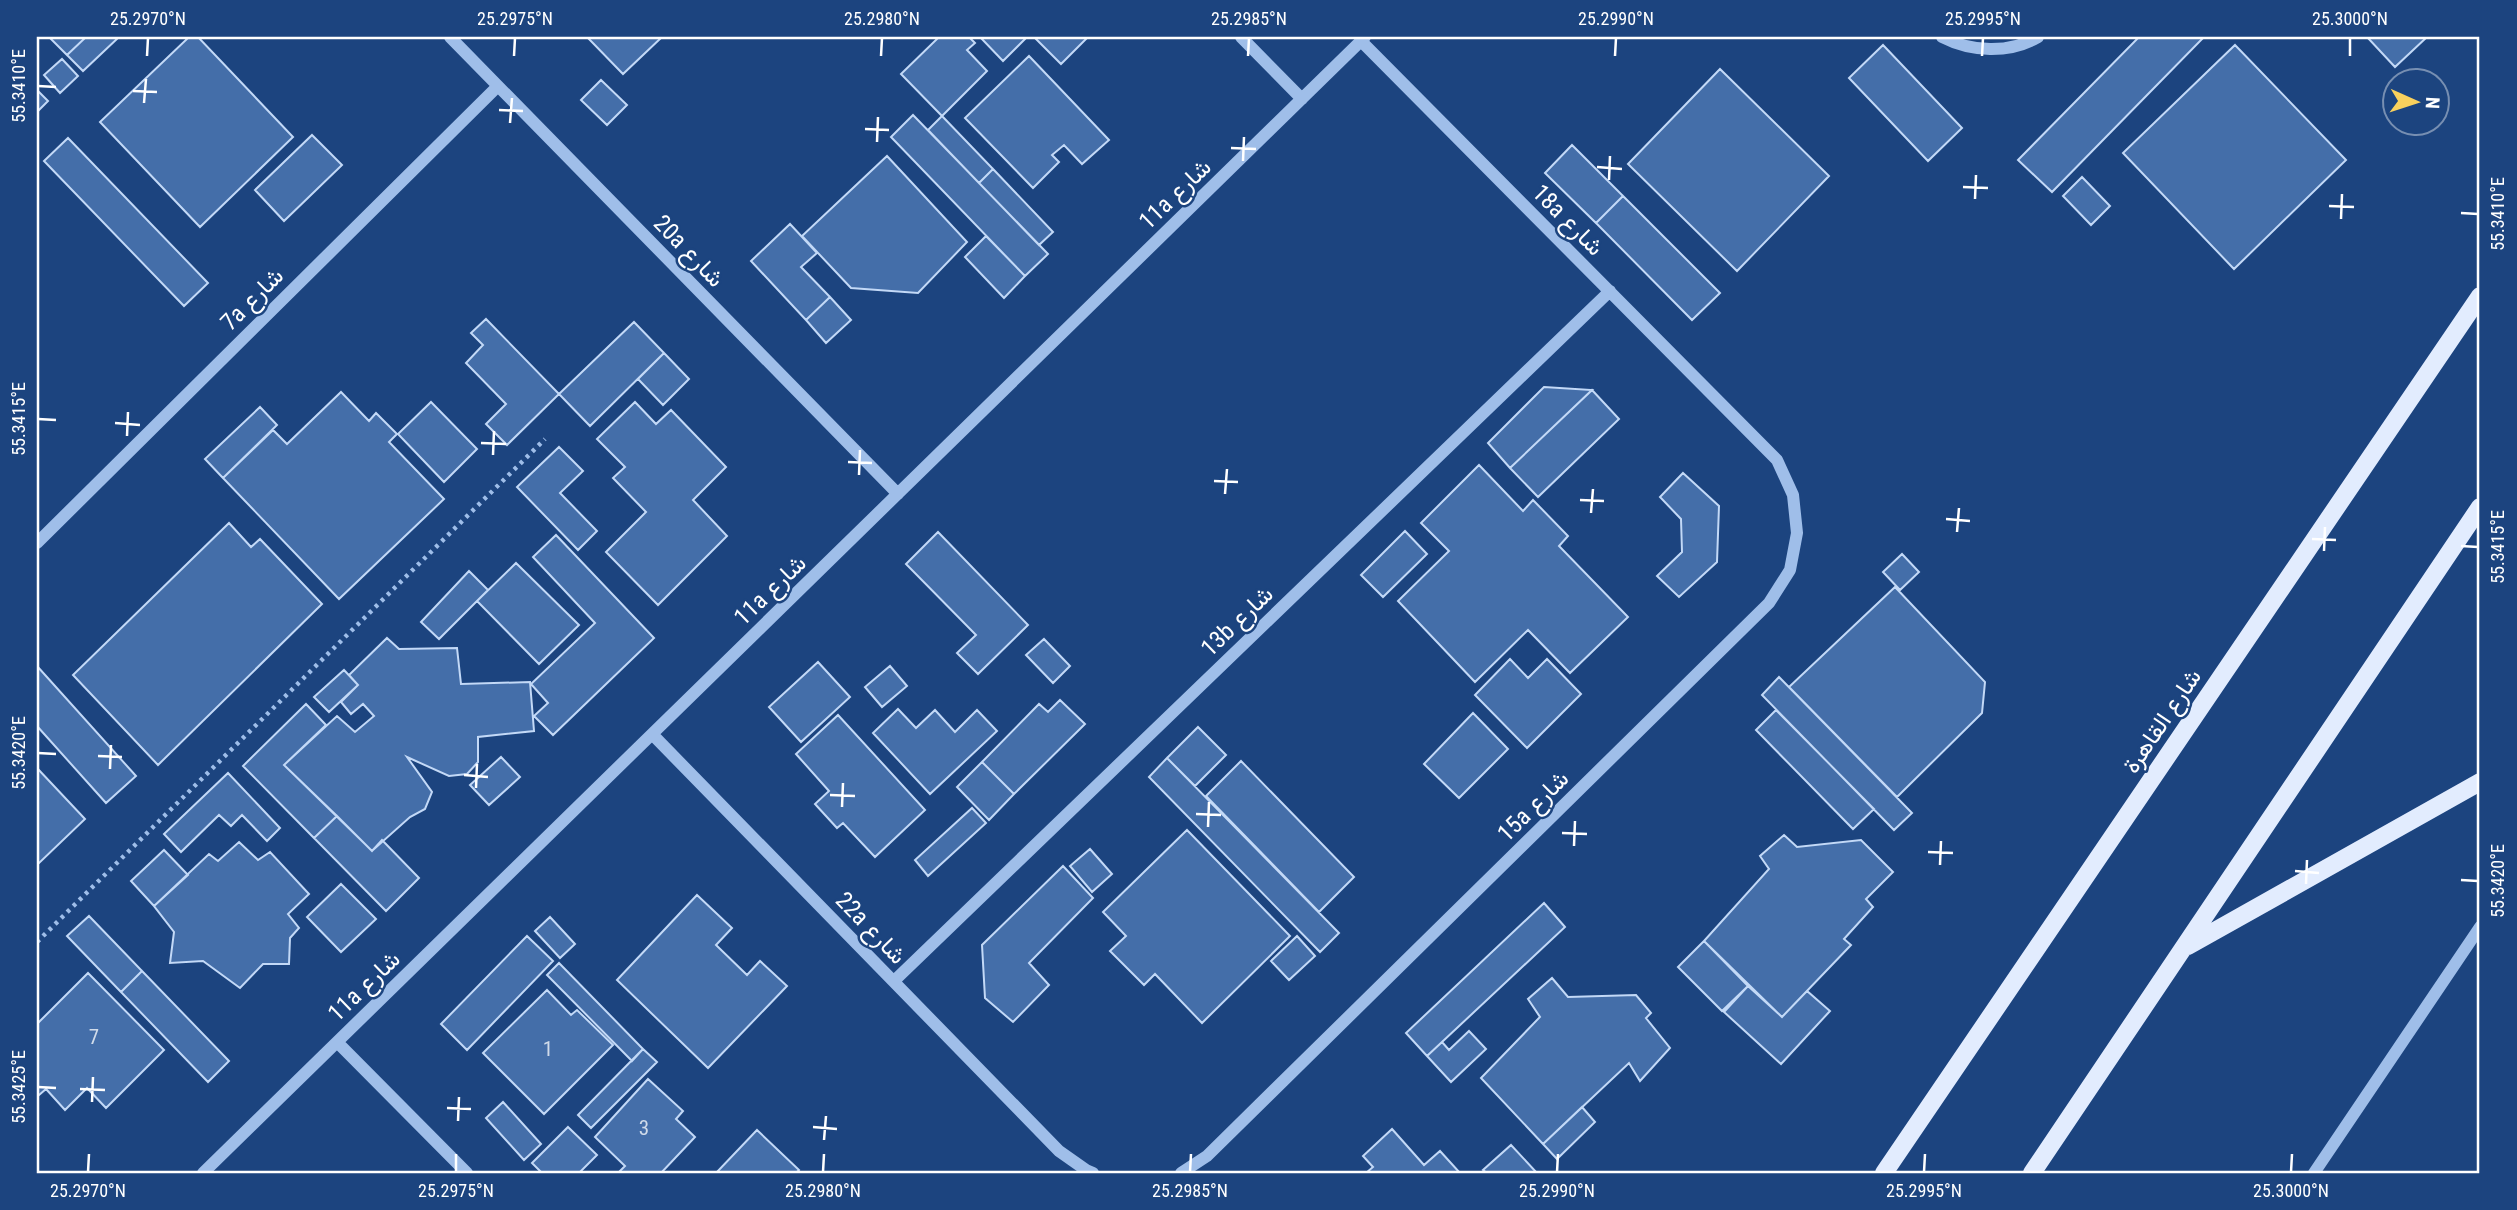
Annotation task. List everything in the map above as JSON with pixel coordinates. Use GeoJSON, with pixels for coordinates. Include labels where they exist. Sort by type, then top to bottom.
{"type":"FeatureCollection","features":[{"type":"Feature","properties":{"kind":"main road","name":"شارع القاهرة"},"geometry":{"type":"LineString","coordinates":[[1884,1173],[2480,296]]}},
{"type":"Feature","properties":{"kind":"main road"},"geometry":{"type":"LineString","coordinates":[[2032,1173],[2480,507]]}},
{"type":"Feature","properties":{"kind":"main road"},"geometry":{"type":"LineString","coordinates":[[2185,948],[2480,782]]}},
{"type":"Feature","properties":{"kind":"street","name":"20a شارع"},"geometry":{"type":"LineString","coordinates":[[450,37],[898,494]]}},
{"type":"Feature","properties":{"kind":"street"},"geometry":{"type":"LineString","coordinates":[[1241,37],[1303,99]]}},
{"type":"Feature","properties":{"kind":"street"},"geometry":{"type":"LineString","coordinates":[[1942,37],[1956,45],[1992,50],[2027,43],[2038,37]]}},
{"type":"Feature","properties":{"kind":"street","name":"11a شارع"},"geometry":{"type":"LineString","coordinates":[[203,1173],[1363,39]]}},
{"type":"Feature","properties":{"kind":"street","name":"18a شارع"},"geometry":{"type":"LineString","coordinates":[[1363,39],[1746,429]]}},
{"type":"Feature","properties":{"kind":"street","name":"7a شارع"},"geometry":{"type":"LineString","coordinates":[[37,543],[498,86]]}},
{"type":"Feature","properties":{"kind":"street","name":"13b شارع"},"geometry":{"type":"LineString","coordinates":[[894,981],[1610,291]]}},
{"type":"Feature","properties":{"kind":"street","name":"15a شارع"},"geometry":{"type":"LineString","coordinates":[[1181,1173],[1208,1156],[1769,603],[1790,570],[1797,533],[1793,495],[1777,460],[1746,429]]}},
{"type":"Feature","properties":{"kind":"street","name":"22a شارع"},"geometry":{"type":"LineString","coordinates":[[652,734],[1059,1151],[1093,1173]]}},
{"type":"Feature","properties":{"kind":"street"},"geometry":{"type":"LineString","coordinates":[[2314,1173],[2480,927]]}},
{"type":"Feature","properties":{"kind":"street"},"geometry":{"type":"LineString","coordinates":[[337,1042],[467,1173]]}},
{"type":"Feature","properties":{"kind":"path"},"geometry":{"type":"LineString","coordinates":[[37,942],[545,439]]}},
{"type":"Feature","properties":{"kind":"building"},"geometry":{"type":"Polygon","coordinates":[[[49,37],[86,37],[67,55],[49,37]]]}},
{"type":"Feature","properties":{"kind":"building"},"geometry":{"type":"Polygon","coordinates":[[[86,37],[119,37],[83,71],[67,55],[86,37]]]}},
{"type":"Feature","properties":{"kind":"building"},"geometry":{"type":"Polygon","coordinates":[[[189,37],[198,37],[293,137],[200,227],[100,122],[189,37]]]}},
{"type":"Feature","properties":{"kind":"building"},"geometry":{"type":"Polygon","coordinates":[[[587,37],[662,37],[623,74],[587,37]]]}},
{"type":"Feature","properties":{"kind":"building"},"geometry":{"type":"Polygon","coordinates":[[[939,37],[969,37],[975,43],[967,50],[987,71],[942,116],[901,74],[939,37]]]}},
{"type":"Feature","properties":{"kind":"building"},"geometry":{"type":"Polygon","coordinates":[[[980,37],[1027,37],[1003,61],[980,37]]]}},
{"type":"Feature","properties":{"kind":"building"},"geometry":{"type":"Polygon","coordinates":[[[1034,37],[1088,37],[1061,64],[1034,37]]]}},
{"type":"Feature","properties":{"kind":"building"},"geometry":{"type":"Polygon","coordinates":[[[2139,37],[2204,37],[2052,192],[2018,160],[2139,37]]]}},
{"type":"Feature","properties":{"kind":"building"},"geometry":{"type":"Polygon","coordinates":[[[2367,37],[2427,37],[2396,66],[2367,37]]]}},
{"type":"Feature","properties":{"kind":"building"},"geometry":{"type":"Polygon","coordinates":[[[1883,45],[1962,128],[1928,161],[1849,78],[1883,45]]]}},
{"type":"Feature","properties":{"kind":"building"},"geometry":{"type":"Polygon","coordinates":[[[2235,45],[2346,160],[2234,269],[2123,153],[2235,45]]]}},
{"type":"Feature","properties":{"kind":"building"},"geometry":{"type":"Polygon","coordinates":[[[1029,56],[1109,140],[1082,164],[1064,145],[1052,155],[1059,162],[1033,188],[965,118],[1029,56]]]}},
{"type":"Feature","properties":{"kind":"building"},"geometry":{"type":"Polygon","coordinates":[[[62,59],[78,76],[60,93],[44,75],[62,59]]]}},
{"type":"Feature","properties":{"kind":"building"},"geometry":{"type":"Polygon","coordinates":[[[1720,69],[1829,176],[1737,271],[1628,164],[1720,69]]]}},
{"type":"Feature","properties":{"kind":"building"},"geometry":{"type":"Polygon","coordinates":[[[601,80],[627,105],[607,125],[581,100],[601,80]]]}},
{"type":"Feature","properties":{"kind":"building"},"geometry":{"type":"Polygon","coordinates":[[[37,90],[48,101],[37,112],[37,90]]]}},
{"type":"Feature","properties":{"kind":"building"},"geometry":{"type":"Polygon","coordinates":[[[913,115],[1048,254],[1025,276],[891,137],[913,115]]]}},
{"type":"Feature","properties":{"kind":"building"},"geometry":{"type":"Polygon","coordinates":[[[942,116],[993,169],[979,183],[928,130],[942,116]]]}},
{"type":"Feature","properties":{"kind":"building"},"geometry":{"type":"Polygon","coordinates":[[[312,135],[342,165],[284,221],[255,190],[312,135]]]}},
{"type":"Feature","properties":{"kind":"building"},"geometry":{"type":"Polygon","coordinates":[[[68,138],[208,283],[184,306],[44,161],[68,138]]]}},
{"type":"Feature","properties":{"kind":"building"},"geometry":{"type":"Polygon","coordinates":[[[1572,145],[1623,196],[1596,223],[1545,173],[1572,145]]]}},
{"type":"Feature","properties":{"kind":"building"},"geometry":{"type":"Polygon","coordinates":[[[887,156],[967,242],[918,293],[851,288],[802,236],[887,156]]]}},
{"type":"Feature","properties":{"kind":"building"},"geometry":{"type":"Polygon","coordinates":[[[993,169],[1053,232],[1039,245],[979,183],[993,169]]]}},
{"type":"Feature","properties":{"kind":"building"},"geometry":{"type":"Polygon","coordinates":[[[2082,177],[2110,206],[2091,225],[2063,196],[2082,177]]]}},
{"type":"Feature","properties":{"kind":"building"},"geometry":{"type":"Polygon","coordinates":[[[1623,196],[1720,293],[1692,320],[1596,223],[1623,196]]]}},
{"type":"Feature","properties":{"kind":"building"},"geometry":{"type":"Polygon","coordinates":[[[790,224],[817,253],[801,267],[830,297],[806,320],[751,261],[790,224]]]}},
{"type":"Feature","properties":{"kind":"building"},"geometry":{"type":"Polygon","coordinates":[[[986,236],[1025,276],[1004,298],[965,257],[986,236]]]}},
{"type":"Feature","properties":{"kind":"building"},"geometry":{"type":"Polygon","coordinates":[[[830,297],[851,320],[826,343],[806,320],[830,297]]]}},
{"type":"Feature","properties":{"kind":"building"},"geometry":{"type":"Polygon","coordinates":[[[486,319],[559,394],[507,445],[486,424],[506,404],[466,363],[483,345],[471,333],[486,319]]]}},
{"type":"Feature","properties":{"kind":"building"},"geometry":{"type":"Polygon","coordinates":[[[634,322],[664,353],[590,426],[559,394],[634,322]]]}},
{"type":"Feature","properties":{"kind":"building"},"geometry":{"type":"Polygon","coordinates":[[[664,353],[689,379],[663,405],[638,379],[664,353]]]}},
{"type":"Feature","properties":{"kind":"building"},"geometry":{"type":"Polygon","coordinates":[[[1544,387],[1592,390],[1510,468],[1488,443],[1544,387]]]}},
{"type":"Feature","properties":{"kind":"building"},"geometry":{"type":"Polygon","coordinates":[[[1592,390],[1619,419],[1538,497],[1510,468],[1592,390]]]}},
{"type":"Feature","properties":{"kind":"building"},"geometry":{"type":"Polygon","coordinates":[[[341,392],[369,421],[376,413],[397,434],[389,442],[444,499],[339,599],[223,478],[273,430],[287,444],[341,392]]]}},
{"type":"Feature","properties":{"kind":"building"},"geometry":{"type":"Polygon","coordinates":[[[431,402],[477,449],[444,482],[398,434],[431,402]]]}},
{"type":"Feature","properties":{"kind":"building"},"geometry":{"type":"Polygon","coordinates":[[[635,402],[656,424],[671,410],[726,467],[693,500],[727,536],[658,605],[606,552],[646,512],[613,478],[625,467],[597,439],[635,402]]]}},
{"type":"Feature","properties":{"kind":"building"},"geometry":{"type":"Polygon","coordinates":[[[260,407],[277,425],[223,478],[205,459],[260,407]]]}},
{"type":"Feature","properties":{"kind":"building"},"geometry":{"type":"Polygon","coordinates":[[[559,447],[583,471],[560,493],[597,531],[578,550],[517,487],[559,447]]]}},
{"type":"Feature","properties":{"kind":"building"},"geometry":{"type":"Polygon","coordinates":[[[1479,465],[1523,511],[1533,500],[1568,536],[1559,546],[1628,617],[1570,673],[1528,630],[1475,682],[1398,601],[1449,551],[1421,523],[1479,465]]]}},
{"type":"Feature","properties":{"kind":"building"},"geometry":{"type":"Polygon","coordinates":[[[1683,473],[1719,506],[1717,562],[1679,597],[1657,576],[1682,552],[1681,519],[1660,497],[1683,473]]]}},
{"type":"Feature","properties":{"kind":"building"},"geometry":{"type":"Polygon","coordinates":[[[229,523],[251,547],[260,539],[322,604],[158,765],[73,675],[229,523]]]}},
{"type":"Feature","properties":{"kind":"building"},"geometry":{"type":"Polygon","coordinates":[[[1405,531],[1427,554],[1383,597],[1361,575],[1405,531]]]}},
{"type":"Feature","properties":{"kind":"building"},"geometry":{"type":"Polygon","coordinates":[[[938,532],[1028,625],[978,674],[957,653],[976,635],[906,564],[938,532]]]}},
{"type":"Feature","properties":{"kind":"building"},"geometry":{"type":"Polygon","coordinates":[[[556,535],[654,638],[553,735],[534,716],[548,703],[531,684],[595,623],[533,557],[556,535]]]}},
{"type":"Feature","properties":{"kind":"building"},"geometry":{"type":"Polygon","coordinates":[[[1902,554],[1919,572],[1900,590],[1883,572],[1902,554]]]}},
{"type":"Feature","properties":{"kind":"building"},"geometry":{"type":"Polygon","coordinates":[[[516,563],[579,625],[539,664],[477,601],[516,563]]]}},
{"type":"Feature","properties":{"kind":"building"},"geometry":{"type":"Polygon","coordinates":[[[469,571],[488,590],[439,639],[421,622],[469,571]]]}},
{"type":"Feature","properties":{"kind":"building"},"geometry":{"type":"Polygon","coordinates":[[[1895,587],[1985,682],[1982,713],[1897,797],[1789,687],[1895,587]]]}},
{"type":"Feature","properties":{"kind":"building"},"geometry":{"type":"Polygon","coordinates":[[[387,638],[399,649],[457,648],[461,684],[530,682],[534,731],[478,737],[478,762],[467,774],[449,776],[407,757],[432,792],[425,809],[410,817],[372,851],[284,765],[337,716],[355,732],[374,716],[363,704],[351,714],[341,702],[358,685],[349,675],[387,638]]]}},
{"type":"Feature","properties":{"kind":"building"},"geometry":{"type":"Polygon","coordinates":[[[1044,639],[1070,666],[1053,683],[1026,655],[1044,639]]]}},
{"type":"Feature","properties":{"kind":"building"},"geometry":{"type":"Polygon","coordinates":[[[1510,659],[1528,678],[1547,659],[1581,694],[1527,748],[1475,695],[1510,659]]]}},
{"type":"Feature","properties":{"kind":"building"},"geometry":{"type":"Polygon","coordinates":[[[818,662],[850,697],[801,742],[769,707],[818,662]]]}},
{"type":"Feature","properties":{"kind":"building"},"geometry":{"type":"Polygon","coordinates":[[[37,666],[136,776],[106,803],[37,726],[37,666]]]}},
{"type":"Feature","properties":{"kind":"building"},"geometry":{"type":"Polygon","coordinates":[[[890,666],[907,686],[882,707],[865,687],[890,666]]]}},
{"type":"Feature","properties":{"kind":"building"},"geometry":{"type":"Polygon","coordinates":[[[344,670],[358,685],[329,712],[314,697],[344,670]]]}},
{"type":"Feature","properties":{"kind":"building"},"geometry":{"type":"Polygon","coordinates":[[[1779,677],[1912,813],[1894,830],[1762,695],[1779,677]]]}},
{"type":"Feature","properties":{"kind":"building"},"geometry":{"type":"Polygon","coordinates":[[[1060,700],[1085,724],[1014,794],[982,762],[1039,704],[1048,712],[1060,700]]]}},
{"type":"Feature","properties":{"kind":"building"},"geometry":{"type":"Polygon","coordinates":[[[306,704],[326,725],[284,765],[337,816],[314,838],[243,766],[306,704]]]}},
{"type":"Feature","properties":{"kind":"building"},"geometry":{"type":"Polygon","coordinates":[[[898,709],[916,728],[935,710],[955,732],[977,710],[997,731],[930,794],[873,733],[898,709]]]}},
{"type":"Feature","properties":{"kind":"building"},"geometry":{"type":"Polygon","coordinates":[[[1776,710],[1874,809],[1853,829],[1756,730],[1776,710]]]}},
{"type":"Feature","properties":{"kind":"building"},"geometry":{"type":"Polygon","coordinates":[[[1473,713],[1508,749],[1459,798],[1424,764],[1473,713]]]}},
{"type":"Feature","properties":{"kind":"building"},"geometry":{"type":"Polygon","coordinates":[[[838,715],[925,810],[875,857],[843,823],[837,828],[815,804],[829,791],[796,754],[838,715]]]}},
{"type":"Feature","properties":{"kind":"building"},"geometry":{"type":"Polygon","coordinates":[[[1198,727],[1226,755],[1195,786],[1167,758],[1198,727]]]}},
{"type":"Feature","properties":{"kind":"building"},"geometry":{"type":"Polygon","coordinates":[[[501,757],[520,777],[489,805],[470,785],[501,757]]]}},
{"type":"Feature","properties":{"kind":"building"},"geometry":{"type":"Polygon","coordinates":[[[1167,758],[1339,933],[1320,952],[1149,777],[1167,758]]]}},
{"type":"Feature","properties":{"kind":"building"},"geometry":{"type":"Polygon","coordinates":[[[1241,761],[1354,877],[1319,912],[1206,796],[1241,761]]]}},
{"type":"Feature","properties":{"kind":"building"},"geometry":{"type":"Polygon","coordinates":[[[982,762],[1014,794],[989,820],[957,787],[982,762]]]}},
{"type":"Feature","properties":{"kind":"building"},"geometry":{"type":"Polygon","coordinates":[[[37,768],[85,819],[37,865],[37,768]]]}},
{"type":"Feature","properties":{"kind":"building"},"geometry":{"type":"Polygon","coordinates":[[[228,773],[280,828],[267,841],[242,815],[231,826],[219,815],[181,852],[164,834],[228,773]]]}},
{"type":"Feature","properties":{"kind":"building"},"geometry":{"type":"Polygon","coordinates":[[[972,808],[986,823],[928,876],[915,860],[972,808]]]}},
{"type":"Feature","properties":{"kind":"building"},"geometry":{"type":"Polygon","coordinates":[[[337,816],[372,851],[382,840],[419,878],[386,911],[314,838],[337,816]]]}},
{"type":"Feature","properties":{"kind":"building"},"geometry":{"type":"Polygon","coordinates":[[[1187,830],[1290,936],[1202,1023],[1155,974],[1144,985],[1110,951],[1126,936],[1103,912],[1187,830]]]}},
{"type":"Feature","properties":{"kind":"building"},"geometry":{"type":"Polygon","coordinates":[[[1784,835],[1797,847],[1861,840],[1893,872],[1866,899],[1873,907],[1844,939],[1851,945],[1782,1017],[1704,941],[1769,869],[1760,856],[1784,835]]]}},
{"type":"Feature","properties":{"kind":"building"},"geometry":{"type":"Polygon","coordinates":[[[239,842],[258,860],[270,852],[309,894],[288,914],[299,928],[290,938],[289,964],[263,964],[240,988],[203,961],[170,963],[174,932],[154,906],[209,854],[218,861],[239,842]]]}},
{"type":"Feature","properties":{"kind":"building"},"geometry":{"type":"Polygon","coordinates":[[[1090,849],[1112,874],[1092,892],[1070,866],[1090,849]]]}},
{"type":"Feature","properties":{"kind":"building"},"geometry":{"type":"Polygon","coordinates":[[[164,850],[188,875],[154,906],[131,881],[164,850]]]}},
{"type":"Feature","properties":{"kind":"building"},"geometry":{"type":"Polygon","coordinates":[[[1063,866],[1093,898],[1029,963],[1049,985],[1013,1022],[985,998],[982,945],[1063,866]]]}},
{"type":"Feature","properties":{"kind":"building"},"geometry":{"type":"Polygon","coordinates":[[[341,884],[376,919],[341,952],[307,917],[341,884]]]}},
{"type":"Feature","properties":{"kind":"building"},"geometry":{"type":"Polygon","coordinates":[[[697,895],[732,928],[716,945],[747,975],[760,961],[787,986],[708,1068],[617,980],[697,895]]]}},
{"type":"Feature","properties":{"kind":"building"},"geometry":{"type":"Polygon","coordinates":[[[1544,903],[1565,927],[1427,1056],[1406,1033],[1544,903]]]}},
{"type":"Feature","properties":{"kind":"building"},"geometry":{"type":"Polygon","coordinates":[[[89,916],[142,971],[121,992],[67,936],[89,916]]]}},
{"type":"Feature","properties":{"kind":"building"},"geometry":{"type":"Polygon","coordinates":[[[550,917],[575,944],[560,958],[535,931],[550,917]]]}},
{"type":"Feature","properties":{"kind":"building"},"geometry":{"type":"Polygon","coordinates":[[[527,936],[553,961],[467,1050],[441,1024],[527,936]]]}},
{"type":"Feature","properties":{"kind":"building"},"geometry":{"type":"Polygon","coordinates":[[[1297,936],[1315,956],[1289,980],[1271,961],[1297,936]]]}},
{"type":"Feature","properties":{"kind":"building"},"geometry":{"type":"Polygon","coordinates":[[[1704,941],[1748,986],[1722,1011],[1678,967],[1704,941]]]}},
{"type":"Feature","properties":{"kind":"building"},"geometry":{"type":"Polygon","coordinates":[[[559,963],[643,1049],[632,1061],[547,975],[559,963]]]}},
{"type":"Feature","properties":{"kind":"building"},"geometry":{"type":"Polygon","coordinates":[[[142,971],[229,1061],[208,1082],[121,992],[142,971]]]}},
{"type":"Feature","properties":{"kind":"building"},"geometry":{"type":"Polygon","coordinates":[[[88,973],[164,1050],[106,1108],[87,1088],[65,1110],[46,1089],[37,1095],[37,1024],[88,973]]]}},
{"type":"Feature","properties":{"kind":"building"},"geometry":{"type":"Polygon","coordinates":[[[1552,978],[1568,997],[1636,995],[1651,1013],[1646,1018],[1670,1048],[1640,1081],[1629,1063],[1543,1144],[1481,1078],[1540,1017],[1528,999],[1552,978]]]}},
{"type":"Feature","properties":{"kind":"building"},"geometry":{"type":"Polygon","coordinates":[[[1748,986],[1782,1017],[1807,991],[1830,1011],[1781,1064],[1724,1012],[1748,986]]]}},
{"type":"Feature","properties":{"kind":"building"},"geometry":{"type":"Polygon","coordinates":[[[547,990],[571,1015],[577,1010],[613,1045],[544,1114],[483,1053],[547,990]]]}},
{"type":"Feature","properties":{"kind":"building"},"geometry":{"type":"Polygon","coordinates":[[[1469,1031],[1486,1049],[1451,1082],[1427,1056],[1442,1042],[1449,1050],[1469,1031]]]}},
{"type":"Feature","properties":{"kind":"building"},"geometry":{"type":"Polygon","coordinates":[[[643,1049],[657,1062],[591,1128],[578,1115],[643,1049]]]}},
{"type":"Feature","properties":{"kind":"building"},"geometry":{"type":"Polygon","coordinates":[[[648,1079],[683,1111],[676,1119],[695,1137],[661,1173],[618,1173],[625,1166],[595,1137],[648,1079]]]}},
{"type":"Feature","properties":{"kind":"building"},"geometry":{"type":"Polygon","coordinates":[[[503,1102],[541,1144],[524,1160],[486,1118],[503,1102]]]}},
{"type":"Feature","properties":{"kind":"building"},"geometry":{"type":"Polygon","coordinates":[[[1582,1107],[1595,1122],[1557,1159],[1543,1144],[1582,1107]]]}},
{"type":"Feature","properties":{"kind":"building"},"geometry":{"type":"Polygon","coordinates":[[[568,1127],[597,1155],[579,1173],[542,1173],[532,1163],[568,1127]]]}},
{"type":"Feature","properties":{"kind":"building"},"geometry":{"type":"Polygon","coordinates":[[[1392,1129],[1424,1165],[1440,1151],[1460,1173],[1366,1173],[1373,1167],[1363,1156],[1392,1129]]]}},
{"type":"Feature","properties":{"kind":"building"},"geometry":{"type":"Polygon","coordinates":[[[757,1130],[799,1170],[796,1173],[716,1173],[757,1130]]]}},
{"type":"Feature","properties":{"kind":"building"},"geometry":{"type":"Polygon","coordinates":[[[1511,1145],[1537,1173],[1487,1173],[1483,1170],[1511,1145]]]}}]}
